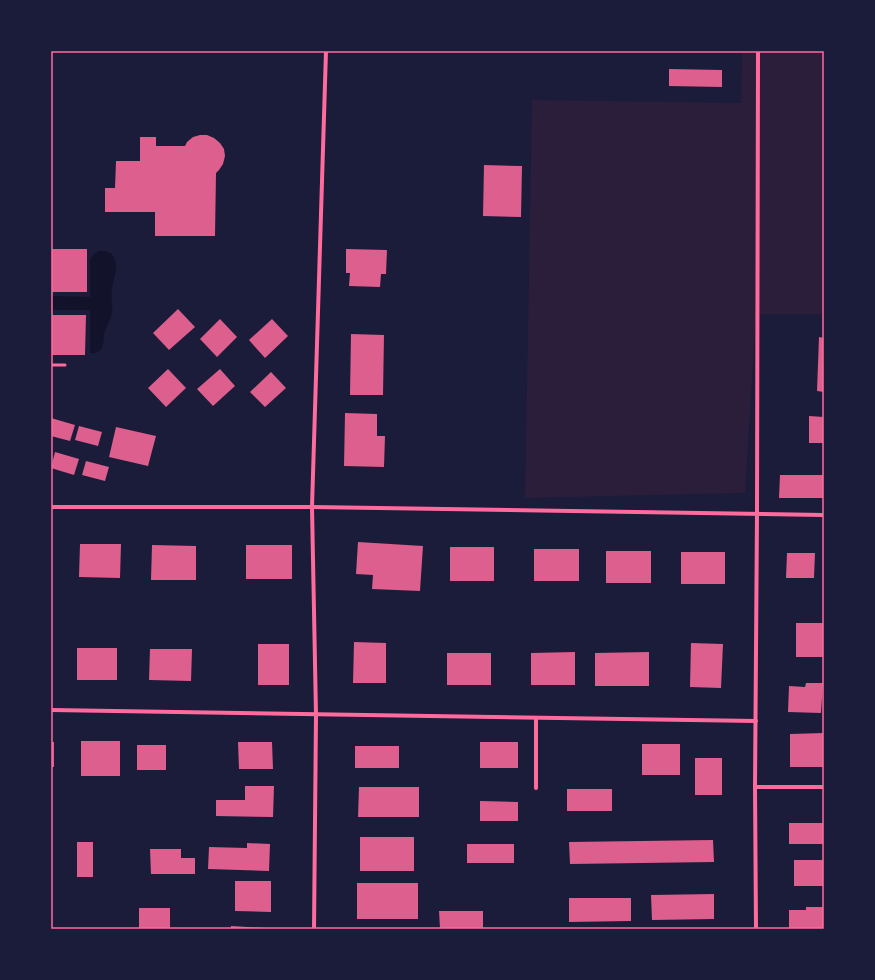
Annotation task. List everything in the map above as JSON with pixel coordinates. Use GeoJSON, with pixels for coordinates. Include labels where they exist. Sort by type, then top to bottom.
{"type":"FeatureCollection","features":[{"type":"Feature","properties":{"kind":"street"},"geometry":{"type":"LineString","coordinates":[[314,929],[316,715],[312,506],[326,51]]}},
{"type":"Feature","properties":{"kind":"street"},"geometry":{"type":"LineString","coordinates":[[756,929],[755,787],[758,51]]}},
{"type":"Feature","properties":{"kind":"street"},"geometry":{"type":"LineString","coordinates":[[51,507],[312,506],[824,515]]}},
{"type":"Feature","properties":{"kind":"street"},"geometry":{"type":"LineString","coordinates":[[51,710],[756,722]]}},
{"type":"Feature","properties":{"kind":"street"},"geometry":{"type":"LineString","coordinates":[[536,718],[536,788]]}},
{"type":"Feature","properties":{"kind":"street"},"geometry":{"type":"LineString","coordinates":[[755,787],[824,787]]}},
{"type":"Feature","properties":{"kind":"lane"},"geometry":{"type":"LineString","coordinates":[[51,365],[65,365]]}},
{"type":"Feature","properties":{"kind":"shaded area"},"geometry":{"type":"Polygon","coordinates":[[[742,51],[824,51],[824,314],[756,314],[745,493],[525,498],[532,100],[741,103],[742,51]]]}},
{"type":"Feature","properties":{"kind":"shaded area"},"geometry":{"type":"Polygon","coordinates":[[[99,251],[109,252],[113,256],[116,264],[116,272],[111,292],[112,314],[104,334],[103,344],[98,352],[90,353],[90,310],[51,310],[51,296],[90,297],[90,259],[99,251]]]}},
{"type":"Feature","properties":{"kind":"building"},"geometry":{"type":"Polygon","coordinates":[[[669,69],[722,70],[722,87],[669,86],[669,69]]]}},
{"type":"Feature","properties":{"kind":"building"},"geometry":{"type":"Polygon","coordinates":[[[207,135],[214,138],[224,149],[225,156],[223,164],[216,173],[215,236],[155,236],[155,212],[105,212],[105,188],[115,188],[116,161],[140,161],[140,137],[156,137],[156,146],[185,146],[193,137],[207,135]]]}},
{"type":"Feature","properties":{"kind":"building"},"geometry":{"type":"Polygon","coordinates":[[[484,165],[522,166],[521,217],[483,216],[484,165]]]}},
{"type":"Feature","properties":{"kind":"building"},"geometry":{"type":"Polygon","coordinates":[[[51,249],[87,249],[87,292],[51,292],[51,249]]]}},
{"type":"Feature","properties":{"kind":"building"},"geometry":{"type":"Polygon","coordinates":[[[346,249],[387,250],[386,274],[381,274],[380,287],[349,286],[350,273],[346,273],[346,249]]]}},
{"type":"Feature","properties":{"kind":"building"},"geometry":{"type":"Polygon","coordinates":[[[178,309],[195,327],[169,350],[153,333],[178,309]]]}},
{"type":"Feature","properties":{"kind":"building"},"geometry":{"type":"Polygon","coordinates":[[[51,315],[86,315],[85,355],[51,355],[51,315]]]}},
{"type":"Feature","properties":{"kind":"building"},"geometry":{"type":"Polygon","coordinates":[[[220,319],[237,337],[217,357],[200,339],[220,319]]]}},
{"type":"Feature","properties":{"kind":"building"},"geometry":{"type":"Polygon","coordinates":[[[272,319],[288,336],[265,358],[249,340],[272,319]]]}},
{"type":"Feature","properties":{"kind":"building"},"geometry":{"type":"Polygon","coordinates":[[[351,334],[384,335],[383,395],[350,395],[351,334]]]}},
{"type":"Feature","properties":{"kind":"building"},"geometry":{"type":"Polygon","coordinates":[[[819,337],[824,338],[824,392],[817,391],[819,337]]]}},
{"type":"Feature","properties":{"kind":"building"},"geometry":{"type":"Polygon","coordinates":[[[168,369],[186,388],[166,407],[148,388],[168,369]]]}},
{"type":"Feature","properties":{"kind":"building"},"geometry":{"type":"Polygon","coordinates":[[[220,369],[235,386],[213,406],[197,389],[220,369]]]}},
{"type":"Feature","properties":{"kind":"building"},"geometry":{"type":"Polygon","coordinates":[[[271,372],[286,388],[265,407],[250,392],[271,372]]]}},
{"type":"Feature","properties":{"kind":"building"},"geometry":{"type":"Polygon","coordinates":[[[345,413],[377,414],[377,436],[385,436],[384,467],[344,466],[345,413]]]}},
{"type":"Feature","properties":{"kind":"building"},"geometry":{"type":"Polygon","coordinates":[[[809,416],[824,417],[824,443],[809,443],[809,416]]]}},
{"type":"Feature","properties":{"kind":"building"},"geometry":{"type":"Polygon","coordinates":[[[51,418],[75,425],[70,441],[51,436],[51,418]]]}},
{"type":"Feature","properties":{"kind":"building"},"geometry":{"type":"Polygon","coordinates":[[[79,426],[102,432],[98,446],[75,440],[79,426]]]}},
{"type":"Feature","properties":{"kind":"building"},"geometry":{"type":"Polygon","coordinates":[[[116,427],[156,436],[148,466],[109,457],[116,427]]]}},
{"type":"Feature","properties":{"kind":"building"},"geometry":{"type":"Polygon","coordinates":[[[55,452],[79,459],[74,475],[51,468],[55,452]]]}},
{"type":"Feature","properties":{"kind":"building"},"geometry":{"type":"Polygon","coordinates":[[[86,461],[109,467],[105,481],[82,475],[86,461]]]}},
{"type":"Feature","properties":{"kind":"building"},"geometry":{"type":"Polygon","coordinates":[[[780,475],[824,475],[824,498],[779,498],[780,475]]]}},
{"type":"Feature","properties":{"kind":"building"},"geometry":{"type":"Polygon","coordinates":[[[358,542],[423,546],[420,591],[372,589],[373,575],[356,574],[358,542]]]}},
{"type":"Feature","properties":{"kind":"building"},"geometry":{"type":"Polygon","coordinates":[[[80,544],[121,544],[120,578],[79,577],[80,544]]]}},
{"type":"Feature","properties":{"kind":"building"},"geometry":{"type":"Polygon","coordinates":[[[152,545],[196,546],[196,580],[151,580],[152,545]]]}},
{"type":"Feature","properties":{"kind":"building"},"geometry":{"type":"Polygon","coordinates":[[[246,545],[292,545],[292,579],[246,579],[246,545]]]}},
{"type":"Feature","properties":{"kind":"building"},"geometry":{"type":"Polygon","coordinates":[[[450,547],[494,547],[494,581],[450,581],[450,547]]]}},
{"type":"Feature","properties":{"kind":"building"},"geometry":{"type":"Polygon","coordinates":[[[534,549],[579,549],[579,581],[534,581],[534,549]]]}},
{"type":"Feature","properties":{"kind":"building"},"geometry":{"type":"Polygon","coordinates":[[[606,551],[651,551],[651,583],[606,583],[606,551]]]}},
{"type":"Feature","properties":{"kind":"building"},"geometry":{"type":"Polygon","coordinates":[[[681,552],[725,552],[725,584],[681,584],[681,552]]]}},
{"type":"Feature","properties":{"kind":"building"},"geometry":{"type":"Polygon","coordinates":[[[787,553],[815,553],[814,578],[786,578],[787,553]]]}},
{"type":"Feature","properties":{"kind":"building"},"geometry":{"type":"Polygon","coordinates":[[[796,623],[824,623],[824,657],[796,657],[796,623]]]}},
{"type":"Feature","properties":{"kind":"building"},"geometry":{"type":"Polygon","coordinates":[[[354,642],[386,643],[386,683],[353,683],[354,642]]]}},
{"type":"Feature","properties":{"kind":"building"},"geometry":{"type":"Polygon","coordinates":[[[691,643],[723,644],[721,688],[690,687],[691,643]]]}},
{"type":"Feature","properties":{"kind":"building"},"geometry":{"type":"Polygon","coordinates":[[[258,644],[289,644],[289,685],[258,685],[258,644]]]}},
{"type":"Feature","properties":{"kind":"building"},"geometry":{"type":"Polygon","coordinates":[[[77,648],[117,648],[117,680],[77,680],[77,648]]]}},
{"type":"Feature","properties":{"kind":"building"},"geometry":{"type":"Polygon","coordinates":[[[150,649],[192,649],[191,681],[149,680],[150,649]]]}},
{"type":"Feature","properties":{"kind":"building"},"geometry":{"type":"Polygon","coordinates":[[[575,652],[575,685],[531,685],[531,653],[575,652]]]}},
{"type":"Feature","properties":{"kind":"building"},"geometry":{"type":"Polygon","coordinates":[[[649,652],[649,686],[595,686],[595,653],[649,652]]]}},
{"type":"Feature","properties":{"kind":"building"},"geometry":{"type":"Polygon","coordinates":[[[447,653],[491,653],[491,685],[447,685],[447,653]]]}},
{"type":"Feature","properties":{"kind":"building"},"geometry":{"type":"Polygon","coordinates":[[[806,683],[823,683],[821,713],[788,712],[789,686],[805,687],[806,683]]]}},
{"type":"Feature","properties":{"kind":"building"},"geometry":{"type":"Polygon","coordinates":[[[824,733],[824,767],[790,767],[790,734],[824,733]]]}},
{"type":"Feature","properties":{"kind":"building"},"geometry":{"type":"Polygon","coordinates":[[[81,741],[120,741],[120,776],[81,776],[81,741]]]}},
{"type":"Feature","properties":{"kind":"building"},"geometry":{"type":"Polygon","coordinates":[[[51,742],[54,742],[54,767],[51,767],[51,742]]]}},
{"type":"Feature","properties":{"kind":"building"},"geometry":{"type":"Polygon","coordinates":[[[238,742],[272,742],[273,769],[239,769],[238,742]]]}},
{"type":"Feature","properties":{"kind":"building"},"geometry":{"type":"Polygon","coordinates":[[[480,742],[518,742],[518,768],[480,768],[480,742]]]}},
{"type":"Feature","properties":{"kind":"building"},"geometry":{"type":"Polygon","coordinates":[[[642,744],[680,744],[680,775],[642,775],[642,744]]]}},
{"type":"Feature","properties":{"kind":"building"},"geometry":{"type":"Polygon","coordinates":[[[137,745],[166,745],[166,770],[137,770],[137,745]]]}},
{"type":"Feature","properties":{"kind":"building"},"geometry":{"type":"Polygon","coordinates":[[[355,746],[399,746],[399,768],[355,768],[355,746]]]}},
{"type":"Feature","properties":{"kind":"building"},"geometry":{"type":"Polygon","coordinates":[[[695,758],[722,758],[722,795],[695,795],[695,758]]]}},
{"type":"Feature","properties":{"kind":"building"},"geometry":{"type":"Polygon","coordinates":[[[245,786],[274,786],[273,817],[216,816],[216,800],[245,800],[245,786]]]}},
{"type":"Feature","properties":{"kind":"building"},"geometry":{"type":"Polygon","coordinates":[[[359,787],[419,787],[419,817],[358,817],[359,787]]]}},
{"type":"Feature","properties":{"kind":"building"},"geometry":{"type":"Polygon","coordinates":[[[567,789],[612,789],[612,811],[567,811],[567,789]]]}},
{"type":"Feature","properties":{"kind":"building"},"geometry":{"type":"Polygon","coordinates":[[[480,801],[518,802],[518,821],[480,821],[480,801]]]}},
{"type":"Feature","properties":{"kind":"building"},"geometry":{"type":"Polygon","coordinates":[[[789,823],[824,823],[824,844],[789,844],[789,823]]]}},
{"type":"Feature","properties":{"kind":"building"},"geometry":{"type":"Polygon","coordinates":[[[360,837],[414,837],[414,871],[360,871],[360,837]]]}},
{"type":"Feature","properties":{"kind":"building"},"geometry":{"type":"Polygon","coordinates":[[[713,840],[714,862],[570,864],[569,842],[713,840]]]}},
{"type":"Feature","properties":{"kind":"building"},"geometry":{"type":"Polygon","coordinates":[[[77,842],[93,842],[93,877],[77,877],[77,842]]]}},
{"type":"Feature","properties":{"kind":"building"},"geometry":{"type":"Polygon","coordinates":[[[247,843],[270,844],[269,871],[208,869],[209,847],[247,848],[247,843]]]}},
{"type":"Feature","properties":{"kind":"building"},"geometry":{"type":"Polygon","coordinates":[[[467,844],[514,844],[514,863],[467,863],[467,844]]]}},
{"type":"Feature","properties":{"kind":"building"},"geometry":{"type":"Polygon","coordinates":[[[150,849],[181,849],[181,858],[195,858],[195,874],[151,874],[150,849]]]}},
{"type":"Feature","properties":{"kind":"building"},"geometry":{"type":"Polygon","coordinates":[[[794,860],[824,860],[824,886],[794,886],[794,860]]]}},
{"type":"Feature","properties":{"kind":"building"},"geometry":{"type":"Polygon","coordinates":[[[235,881],[271,881],[271,912],[235,911],[235,881]]]}},
{"type":"Feature","properties":{"kind":"building"},"geometry":{"type":"Polygon","coordinates":[[[357,883],[418,883],[418,919],[357,919],[357,883]]]}},
{"type":"Feature","properties":{"kind":"building"},"geometry":{"type":"Polygon","coordinates":[[[714,894],[714,919],[652,920],[651,895],[714,894]]]}},
{"type":"Feature","properties":{"kind":"building"},"geometry":{"type":"Polygon","coordinates":[[[569,898],[631,898],[631,921],[569,922],[569,898]]]}},
{"type":"Feature","properties":{"kind":"building"},"geometry":{"type":"Polygon","coordinates":[[[806,907],[824,907],[824,929],[789,929],[789,910],[806,910],[806,907]]]}},
{"type":"Feature","properties":{"kind":"building"},"geometry":{"type":"Polygon","coordinates":[[[139,908],[170,908],[170,929],[139,929],[139,908]]]}},
{"type":"Feature","properties":{"kind":"building"},"geometry":{"type":"Polygon","coordinates":[[[439,911],[483,911],[483,928],[440,928],[439,911]]]}},
{"type":"Feature","properties":{"kind":"building"},"geometry":{"type":"Polygon","coordinates":[[[231,926],[265,928],[265,929],[231,929],[231,926]]]}}]}
